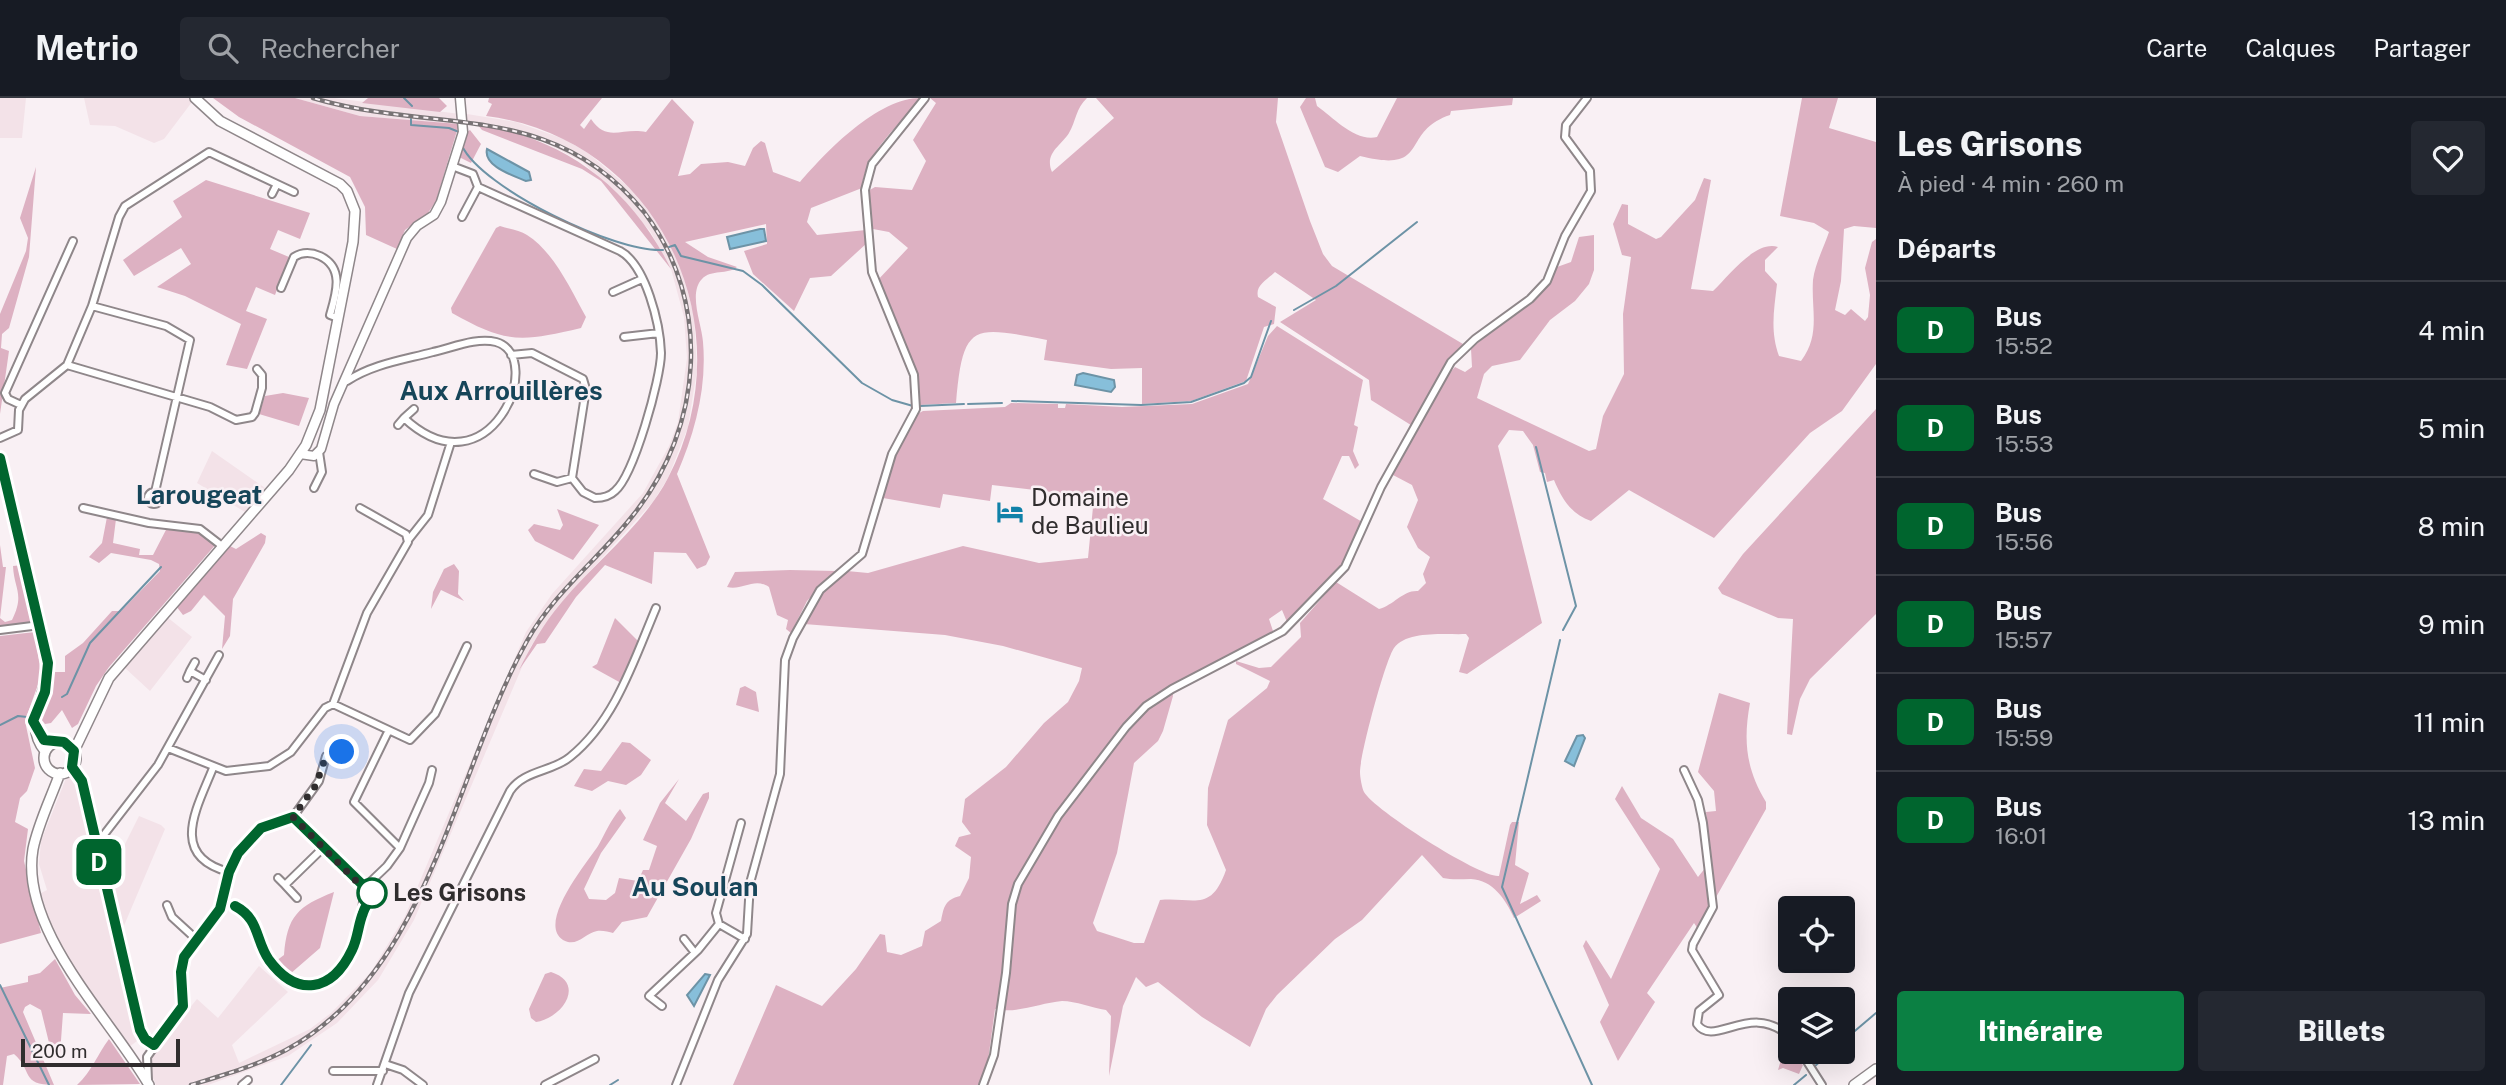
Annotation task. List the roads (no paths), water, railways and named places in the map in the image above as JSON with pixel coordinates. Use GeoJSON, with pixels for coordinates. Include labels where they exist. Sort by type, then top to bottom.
{"type":"FeatureCollection","features":[{"type":"Feature","properties":{"kind":"main road"},"geometry":{"type":"LineString","coordinates":[[55,772],[72,767],[74,751],[108,678],[300,454],[324,394],[355,224],[355,211],[346,191],[332,178],[220,121],[195,98]]}},
{"type":"Feature","properties":{"kind":"main road"},"geometry":{"type":"LineString","coordinates":[[55,772],[44,762],[45,752],[53,743],[64,742],[88,719]]}},
{"type":"Feature","properties":{"kind":"main road"},"geometry":{"type":"LineString","coordinates":[[64,742],[74,751]]}},
{"type":"Feature","properties":{"kind":"main road"},"geometry":{"type":"LineString","coordinates":[[55,772],[51,798],[37,835],[32,863],[45,922],[60,954],[149,1085]]}},
{"type":"Feature","properties":{"kind":"main road"},"geometry":{"type":"LineString","coordinates":[[1854,1085],[1876,1069]]}},
{"type":"Feature","properties":{"kind":"street"},"geometry":{"type":"LineString","coordinates":[[314,488],[322,472],[319,452],[334,404],[347,381],[407,238],[438,209],[463,132],[460,98]]}},
{"type":"Feature","properties":{"kind":"street"},"geometry":{"type":"LineString","coordinates":[[676,1085],[718,981],[745,939],[750,883],[781,768],[785,660],[793,638],[820,590],[862,554],[892,454],[916,409],[914,375],[872,272],[865,190],[872,164],[925,98]]}},
{"type":"Feature","properties":{"kind":"street"},"geometry":{"type":"LineString","coordinates":[[983,1085],[994,1055],[1015,894],[1058,816],[1146,706],[1172,689],[1283,631],[1345,567],[1381,487],[1451,362],[1475,339],[1530,299],[1547,282],[1565,236],[1591,191],[1590,171],[1565,136],[1566,125],[1587,98]]}},
{"type":"Feature","properties":{"kind":"street"},"geometry":{"type":"LineString","coordinates":[[0,438],[18,430],[21,405],[67,365],[92,306],[119,217],[125,206],[209,152],[294,192]]}},
{"type":"Feature","properties":{"kind":"street"},"geometry":{"type":"LineString","coordinates":[[452,166],[473,174],[478,187],[627,254],[642,279],[657,318],[659,368],[631,469],[617,490],[600,498],[583,492],[572,478],[586,389],[583,379],[532,353],[511,355]]}},
{"type":"Feature","properties":{"kind":"street"},"geometry":{"type":"LineString","coordinates":[[272,194],[277,184]]}},
{"type":"Feature","properties":{"kind":"street"},"geometry":{"type":"LineString","coordinates":[[462,218],[478,187]]}},
{"type":"Feature","properties":{"kind":"street"},"geometry":{"type":"LineString","coordinates":[[21,405],[8,399],[5,393],[73,241]]}},
{"type":"Feature","properties":{"kind":"street"},"geometry":{"type":"LineString","coordinates":[[281,288],[294,257],[306,253],[322,257],[335,268],[337,282],[330,315],[338,318]]}},
{"type":"Feature","properties":{"kind":"street"},"geometry":{"type":"LineString","coordinates":[[613,292],[642,279]]}},
{"type":"Feature","properties":{"kind":"street"},"geometry":{"type":"LineString","coordinates":[[92,306],[166,326],[188,337],[190,344],[155,492]]}},
{"type":"Feature","properties":{"kind":"street"},"geometry":{"type":"LineString","coordinates":[[624,337],[659,333]]}},
{"type":"Feature","properties":{"kind":"street"},"geometry":{"type":"LineString","coordinates":[[347,381],[376,366],[483,341],[501,344],[511,355],[514,366],[513,389],[500,418],[479,437],[451,442],[427,434],[404,418]]}},
{"type":"Feature","properties":{"kind":"street"},"geometry":{"type":"LineString","coordinates":[[67,365],[210,407],[231,419],[252,417],[262,388],[262,375],[257,369]]}},
{"type":"Feature","properties":{"kind":"street"},"geometry":{"type":"LineString","coordinates":[[398,425],[414,409]]}},
{"type":"Feature","properties":{"kind":"street"},"geometry":{"type":"LineString","coordinates":[[169,748],[213,768],[234,772],[280,762],[299,743],[325,708],[333,704],[367,613],[409,539],[428,515],[435,484],[451,442]]}},
{"type":"Feature","properties":{"kind":"street"},"geometry":{"type":"LineString","coordinates":[[306,444],[319,452]]}},
{"type":"Feature","properties":{"kind":"street"},"geometry":{"type":"LineString","coordinates":[[300,454],[314,456],[319,452]]}},
{"type":"Feature","properties":{"kind":"street"},"geometry":{"type":"LineString","coordinates":[[0,458],[48,663],[48,679],[33,721],[34,732],[45,752]]}},
{"type":"Feature","properties":{"kind":"street"},"geometry":{"type":"LineString","coordinates":[[534,474],[557,482],[572,478]]}},
{"type":"Feature","properties":{"kind":"street"},"geometry":{"type":"LineString","coordinates":[[83,508],[149,523],[200,528],[222,546]]}},
{"type":"Feature","properties":{"kind":"street"},"geometry":{"type":"LineString","coordinates":[[360,508],[406,534],[409,539]]}},
{"type":"Feature","properties":{"kind":"street"},"geometry":{"type":"LineString","coordinates":[[377,1085],[409,993],[510,791],[521,779],[567,760],[593,734],[624,683],[656,608]]}},
{"type":"Feature","properties":{"kind":"street"},"geometry":{"type":"LineString","coordinates":[[0,630],[40,625]]}},
{"type":"Feature","properties":{"kind":"street"},"geometry":{"type":"LineString","coordinates":[[333,704],[410,740],[435,714],[467,646]]}},
{"type":"Feature","properties":{"kind":"street"},"geometry":{"type":"LineString","coordinates":[[96,845],[169,748],[219,655]]}},
{"type":"Feature","properties":{"kind":"street"},"geometry":{"type":"LineString","coordinates":[[187,678],[195,662]]}},
{"type":"Feature","properties":{"kind":"street"},"geometry":{"type":"LineString","coordinates":[[190,671],[206,680]]}},
{"type":"Feature","properties":{"kind":"street"},"geometry":{"type":"LineString","coordinates":[[33,721],[40,735],[53,743]]}},
{"type":"Feature","properties":{"kind":"street"},"geometry":{"type":"LineString","coordinates":[[387,734],[354,802],[400,848]]}},
{"type":"Feature","properties":{"kind":"street"},"geometry":{"type":"LineString","coordinates":[[149,1085],[145,1062],[187,997],[182,966],[196,939],[223,902],[229,872],[238,853],[254,834],[293,817],[316,785],[326,756],[331,752],[344,751],[349,742]]}},
{"type":"Feature","properties":{"kind":"street"},"geometry":{"type":"LineString","coordinates":[[72,767],[82,781],[140,1030],[145,1039],[154,1045]]}},
{"type":"Feature","properties":{"kind":"street"},"geometry":{"type":"LineString","coordinates":[[213,768],[193,821],[191,839],[203,861],[229,872]]}},
{"type":"Feature","properties":{"kind":"street"},"geometry":{"type":"LineString","coordinates":[[223,902],[241,909],[252,918],[267,956],[278,970],[296,983],[316,986],[334,974],[353,949],[363,913],[363,888],[400,848],[429,783],[432,770]]}},
{"type":"Feature","properties":{"kind":"street"},"geometry":{"type":"LineString","coordinates":[[1684,770],[1698,800],[1703,823],[1713,907],[1692,950],[1719,995],[1699,1011],[1697,1024],[1713,1033],[1749,1022],[1765,1021],[1778,1029]]}},
{"type":"Feature","properties":{"kind":"street"},"geometry":{"type":"LineString","coordinates":[[293,817],[363,888]]}},
{"type":"Feature","properties":{"kind":"street"},"geometry":{"type":"LineString","coordinates":[[741,824],[716,913],[719,924],[745,939]]}},
{"type":"Feature","properties":{"kind":"street"},"geometry":{"type":"LineString","coordinates":[[285,885],[324,847]]}},
{"type":"Feature","properties":{"kind":"street"},"geometry":{"type":"LineString","coordinates":[[278,878],[298,898]]}},
{"type":"Feature","properties":{"kind":"street"},"geometry":{"type":"LineString","coordinates":[[167,905],[172,918],[196,939]]}},
{"type":"Feature","properties":{"kind":"street"},"geometry":{"type":"LineString","coordinates":[[662,1006],[649,996],[695,953],[719,924]]}},
{"type":"Feature","properties":{"kind":"street"},"geometry":{"type":"LineString","coordinates":[[684,939],[695,953]]}},
{"type":"Feature","properties":{"kind":"street"},"geometry":{"type":"LineString","coordinates":[[545,1085],[595,1059]]}},
{"type":"Feature","properties":{"kind":"street"},"geometry":{"type":"LineString","coordinates":[[1809,1064],[1822,1085]]}},
{"type":"Feature","properties":{"kind":"street"},"geometry":{"type":"LineString","coordinates":[[333,1071],[384,1067],[403,1070],[423,1085]]}},
{"type":"Feature","properties":{"kind":"water"},"geometry":{"type":"Polygon","coordinates":[[[487,149],[529,172],[531,180],[526,181],[506,173],[494,165],[489,160],[487,149]]]}},
{"type":"Feature","properties":{"kind":"water"},"geometry":{"type":"Polygon","coordinates":[[[764,229],[766,241],[730,249],[727,237],[764,229]]]}},
{"type":"Feature","properties":{"kind":"water"},"geometry":{"type":"Polygon","coordinates":[[[1083,373],[1114,380],[1115,387],[1111,392],[1075,385],[1077,375],[1083,373]]]}},
{"type":"Feature","properties":{"kind":"water"},"geometry":{"type":"Polygon","coordinates":[[[1583,735],[1585,738],[1574,766],[1565,761],[1577,736],[1583,735]]]}},
{"type":"Feature","properties":{"kind":"water"},"geometry":{"type":"Polygon","coordinates":[[[705,974],[710,975],[694,1006],[687,995],[705,974]]]}},
{"type":"Feature","properties":{"kind":"waterway"},"geometry":{"type":"LineString","coordinates":[[404,98],[412,106]]}},
{"type":"Feature","properties":{"kind":"waterway"},"geometry":{"type":"LineString","coordinates":[[411,119],[411,125],[449,128],[459,132]]}},
{"type":"Feature","properties":{"kind":"waterway"},"geometry":{"type":"LineString","coordinates":[[462,146],[475,163],[522,199],[584,230],[642,248],[663,250]]}},
{"type":"Feature","properties":{"kind":"waterway"},"geometry":{"type":"LineString","coordinates":[[1294,310],[1336,286],[1417,222]]}},
{"type":"Feature","properties":{"kind":"waterway"},"geometry":{"type":"LineString","coordinates":[[669,247],[675,245],[681,256],[743,271],[762,285],[862,383],[892,400],[913,406]]}},
{"type":"Feature","properties":{"kind":"waterway"},"geometry":{"type":"LineString","coordinates":[[1012,401],[1141,405],[1191,402],[1244,383],[1251,377],[1271,321]]}},
{"type":"Feature","properties":{"kind":"waterway"},"geometry":{"type":"LineString","coordinates":[[968,404],[1002,403]]}},
{"type":"Feature","properties":{"kind":"waterway"},"geometry":{"type":"LineString","coordinates":[[920,406],[964,404]]}},
{"type":"Feature","properties":{"kind":"waterway"},"geometry":{"type":"LineString","coordinates":[[1536,447],[1576,606],[1563,630]]}},
{"type":"Feature","properties":{"kind":"waterway"},"geometry":{"type":"LineString","coordinates":[[62,697],[67,694],[90,643],[161,567]]}},
{"type":"Feature","properties":{"kind":"waterway"},"geometry":{"type":"LineString","coordinates":[[1560,640],[1502,887],[1592,1085]]}},
{"type":"Feature","properties":{"kind":"waterway"},"geometry":{"type":"LineString","coordinates":[[0,725],[18,716],[27,717]]}},
{"type":"Feature","properties":{"kind":"waterway"},"geometry":{"type":"LineString","coordinates":[[0,985],[49,1085]]}},
{"type":"Feature","properties":{"kind":"waterway"},"geometry":{"type":"LineString","coordinates":[[1855,1031],[1876,1013]]}},
{"type":"Feature","properties":{"kind":"waterway"},"geometry":{"type":"LineString","coordinates":[[281,1085],[311,1045]]}},
{"type":"Feature","properties":{"kind":"waterway"},"geometry":{"type":"LineString","coordinates":[[1794,1085],[1806,1075]]}},
{"type":"Feature","properties":{"kind":"waterway"},"geometry":{"type":"LineString","coordinates":[[610,1085],[618,1080]]}},
{"type":"Feature","properties":{"kind":"railway"},"geometry":{"type":"LineString","coordinates":[[191,1085],[286,1050],[335,1015],[374,972],[406,921],[433,866],[501,694],[527,641],[564,590],[634,514],[657,480],[674,443],[686,404],[691,365],[689,325],[681,285],[666,248],[644,212],[608,176],[570,151],[531,136],[490,126],[359,109],[313,98]]}},
{"type":"Feature","properties":{"kind":"place","name":"Domaine de Baulieu"},"geometry":{"type":"Point","coordinates":[1010,512]}},
{"type":"Feature","properties":{"kind":"place","name":"Les Grisons"},"geometry":{"type":"Point","coordinates":[372,893]}},
{"type":"Feature","properties":{"kind":"district","name":"Aux Arrouillères"},"geometry":{"type":"Point","coordinates":[501,391]}},
{"type":"Feature","properties":{"kind":"district","name":"Larougeat"},"geometry":{"type":"Point","coordinates":[199,495]}},
{"type":"Feature","properties":{"kind":"district","name":"Au Soulan"},"geometry":{"type":"Point","coordinates":[695,887]}}]}
